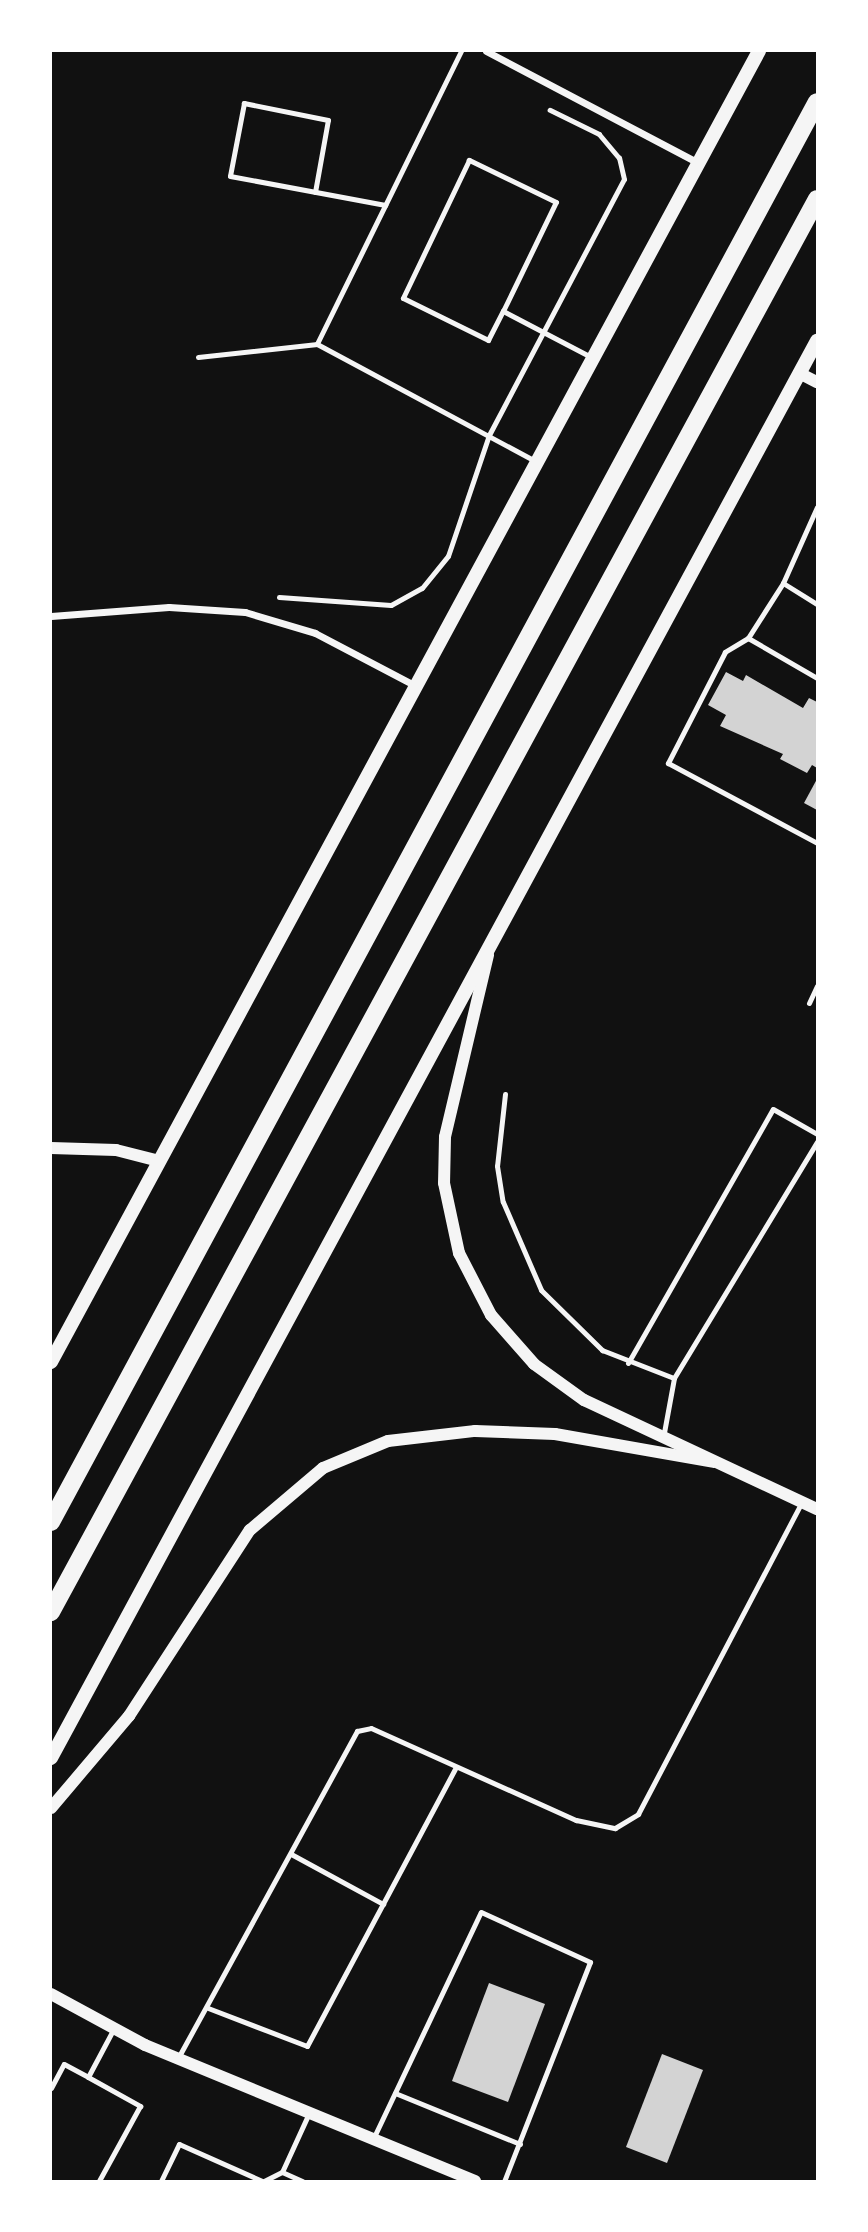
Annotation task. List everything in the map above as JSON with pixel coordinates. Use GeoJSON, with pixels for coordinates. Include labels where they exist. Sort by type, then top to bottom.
{"type":"FeatureCollection","features":[{"type":"Feature","properties":{"kind":"highway"},"geometry":{"type":"LineString","coordinates":[[51,1522],[817,102]]}},
{"type":"Feature","properties":{"kind":"highway"},"geometry":{"type":"LineString","coordinates":[[51,1612],[817,199]]}},
{"type":"Feature","properties":{"kind":"main road"},"geometry":{"type":"LineString","coordinates":[[51,1362],[759,51]]}},
{"type":"Feature","properties":{"kind":"main road"},"geometry":{"type":"LineString","coordinates":[[51,1758],[817,341]]}},
{"type":"Feature","properties":{"kind":"street"},"geometry":{"type":"LineString","coordinates":[[486,51],[698,163]]}},
{"type":"Feature","properties":{"kind":"street"},"geometry":{"type":"LineString","coordinates":[[799,373],[817,382]]}},
{"type":"Feature","properties":{"kind":"street"},"geometry":{"type":"LineString","coordinates":[[51,616],[169,607],[245,612],[315,633],[416,686]]}},
{"type":"Feature","properties":{"kind":"street"},"geometry":{"type":"LineString","coordinates":[[491,945],[445,1137],[444,1183],[459,1253],[491,1315],[534,1364],[584,1400],[817,1509]]}},
{"type":"Feature","properties":{"kind":"street"},"geometry":{"type":"LineString","coordinates":[[51,1148],[116,1150],[159,1161]]}},
{"type":"Feature","properties":{"kind":"street"},"geometry":{"type":"LineString","coordinates":[[51,1808],[129,1716],[250,1530],[323,1468],[388,1441],[475,1431],[555,1434],[715,1462]]}},
{"type":"Feature","properties":{"kind":"street"},"geometry":{"type":"LineString","coordinates":[[51,1994],[178,2058],[475,2181]]}},
{"type":"Feature","properties":{"kind":"lane"},"geometry":{"type":"LineString","coordinates":[[317,344],[461,51]]}},
{"type":"Feature","properties":{"kind":"lane"},"geometry":{"type":"LineString","coordinates":[[315,192],[328,120],[244,103],[230,176],[315,192],[385,205]]}},
{"type":"Feature","properties":{"kind":"lane"},"geometry":{"type":"LineString","coordinates":[[279,597],[391,605],[422,588],[448,556],[489,435],[545,334],[624,179],[619,158],[599,134],[550,110]]}},
{"type":"Feature","properties":{"kind":"lane"},"geometry":{"type":"LineString","coordinates":[[469,160],[556,202],[503,311],[488,340],[403,298],[469,160]]}},
{"type":"Feature","properties":{"kind":"lane"},"geometry":{"type":"LineString","coordinates":[[503,311],[593,358]]}},
{"type":"Feature","properties":{"kind":"lane"},"geometry":{"type":"LineString","coordinates":[[198,357],[317,344],[537,462]]}},
{"type":"Feature","properties":{"kind":"lane"},"geometry":{"type":"LineString","coordinates":[[817,507],[783,583],[748,638],[725,652],[668,763],[817,843]]}},
{"type":"Feature","properties":{"kind":"lane"},"geometry":{"type":"LineString","coordinates":[[783,583],[817,604]]}},
{"type":"Feature","properties":{"kind":"lane"},"geometry":{"type":"LineString","coordinates":[[748,638],[817,678]]}},
{"type":"Feature","properties":{"kind":"lane"},"geometry":{"type":"LineString","coordinates":[[809,1003],[817,986]]}},
{"type":"Feature","properties":{"kind":"lane"},"geometry":{"type":"LineString","coordinates":[[505,1094],[497,1166],[521,1254],[567,1320],[628,1363],[674,1378]]}},
{"type":"Feature","properties":{"kind":"lane"},"geometry":{"type":"LineString","coordinates":[[628,1363],[773,1108],[817,1134]]}},
{"type":"Feature","properties":{"kind":"lane"},"geometry":{"type":"LineString","coordinates":[[663,1438],[674,1378],[817,1142]]}},
{"type":"Feature","properties":{"kind":"lane"},"geometry":{"type":"LineString","coordinates":[[178,2058],[208,2008],[357,1731],[371,1728],[455,1769],[576,1820],[615,1828],[638,1814],[802,1501]]}},
{"type":"Feature","properties":{"kind":"lane"},"geometry":{"type":"LineString","coordinates":[[208,2008],[307,2046],[455,1769]]}},
{"type":"Feature","properties":{"kind":"lane"},"geometry":{"type":"LineString","coordinates":[[291,1854],[383,1904]]}},
{"type":"Feature","properties":{"kind":"lane"},"geometry":{"type":"LineString","coordinates":[[373,2139],[481,1912],[590,1962],[520,2144],[503,2181]]}},
{"type":"Feature","properties":{"kind":"lane"},"geometry":{"type":"LineString","coordinates":[[88,2077],[114,2028]]}},
{"type":"Feature","properties":{"kind":"lane"},"geometry":{"type":"LineString","coordinates":[[51,2088],[64,2064],[140,2106],[99,2181]]}},
{"type":"Feature","properties":{"kind":"lane"},"geometry":{"type":"LineString","coordinates":[[394,2093],[520,2144]]}},
{"type":"Feature","properties":{"kind":"lane"},"geometry":{"type":"LineString","coordinates":[[161,2181],[179,2144],[263,2181],[282,2172],[309,2113]]}},
{"type":"Feature","properties":{"kind":"lane"},"geometry":{"type":"LineString","coordinates":[[282,2172],[302,2181]]}},
{"type":"Feature","properties":{"kind":"building"},"geometry":{"type":"Polygon","coordinates":[[[726,672],[743,681],[746,675],[803,708],[809,698],[817,702],[817,768],[812,765],[807,773],[780,759],[783,754],[720,726],[726,715],[708,705],[726,672]]]}},
{"type":"Feature","properties":{"kind":"building"},"geometry":{"type":"Polygon","coordinates":[[[817,779],[817,810],[804,803],[817,779]]]}},
{"type":"Feature","properties":{"kind":"building"},"geometry":{"type":"Polygon","coordinates":[[[489,1983],[545,2004],[508,2102],[452,2081],[489,1983]]]}},
{"type":"Feature","properties":{"kind":"building"},"geometry":{"type":"Polygon","coordinates":[[[662,2054],[703,2070],[667,2163],[626,2147],[662,2054]]]}}]}
